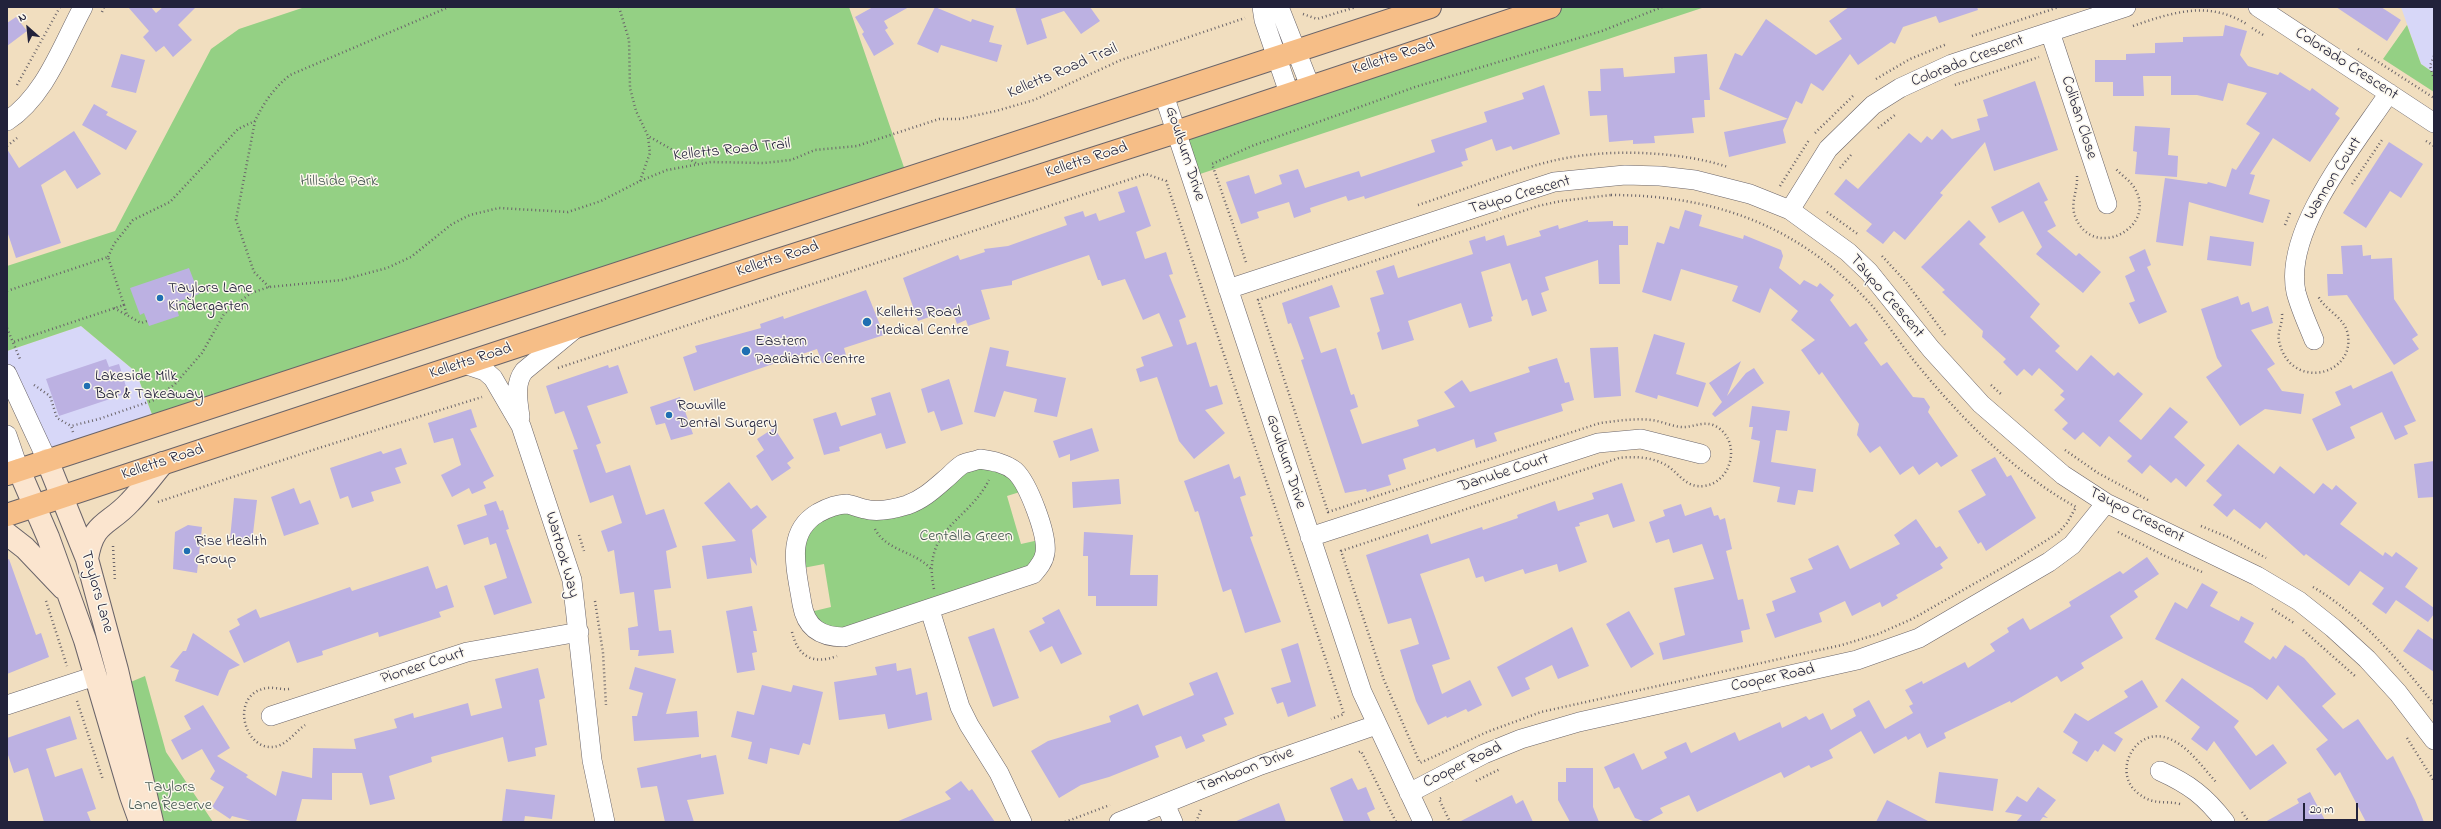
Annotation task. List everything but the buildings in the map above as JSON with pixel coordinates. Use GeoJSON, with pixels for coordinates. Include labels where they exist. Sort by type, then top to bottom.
{"type":"FeatureCollection","features":[{"type":"Feature","properties":{"kind":"main road"},"geometry":{"type":"LineString","coordinates":[[13,472],[1430,7]]}},
{"type":"Feature","properties":{"kind":"main road","name":"Kelletts Road"},"geometry":{"type":"LineString","coordinates":[[7,515],[464,364],[1176,132],[1550,7]]}},
{"type":"Feature","properties":{"kind":"main road","name":"Taylors Lane"},"geometry":{"type":"LineString","coordinates":[[47,460],[63,496],[87,559],[117,670],[152,822]]}},
{"type":"Feature","properties":{"kind":"main road"},"geometry":{"type":"LineString","coordinates":[[87,559],[90,541],[94,533],[106,521],[130,503],[163,463]]}},
{"type":"Feature","properties":{"kind":"main road","name":"Taylors Lane"},"geometry":{"type":"LineString","coordinates":[[13,472],[35,505],[69,595],[85,640],[141,822]]}},
{"type":"Feature","properties":{"kind":"main road"},"geometry":{"type":"LineString","coordinates":[[7,534],[25,548],[69,595]]}},
{"type":"Feature","properties":{"kind":"main road"},"geometry":{"type":"LineString","coordinates":[[95,676],[117,670]]}},
{"type":"Feature","properties":{"kind":"street"},"geometry":{"type":"LineString","coordinates":[[7,121],[29,104],[83,7]]}},
{"type":"Feature","properties":{"kind":"street","name":"Colorado Crescent"},"geometry":{"type":"LineString","coordinates":[[1790,210],[1828,149],[1873,105],[1928,74],[2126,7]]}},
{"type":"Feature","properties":{"kind":"street","name":"Colorado Crescent"},"geometry":{"type":"LineString","coordinates":[[2258,7],[2434,123]]}},
{"type":"Feature","properties":{"kind":"street"},"geometry":{"type":"LineString","coordinates":[[1268,8],[1264,20],[1310,86]]}},
{"type":"Feature","properties":{"kind":"street","name":"Coliban Close"},"geometry":{"type":"LineString","coordinates":[[2050,32],[2107,204]]}},
{"type":"Feature","properties":{"kind":"street"},"geometry":{"type":"LineString","coordinates":[[1288,54],[1289,93]]}},
{"type":"Feature","properties":{"kind":"street","name":"Wannon Court"},"geometry":{"type":"LineString","coordinates":[[2314,340],[2296,291],[2295,272],[2302,232],[2314,208],[2389,93]]}},
{"type":"Feature","properties":{"kind":"street","name":"Goulburn Drive"},"geometry":{"type":"LineString","coordinates":[[1164,95],[1362,692],[1376,725],[1423,822]]}},
{"type":"Feature","properties":{"kind":"street","name":"Taupo Crescent"},"geometry":{"type":"LineString","coordinates":[[1228,289],[1554,182],[1591,177],[1625,175],[1695,180],[1750,194],[1790,210],[1848,252],[1869,272],[1957,380],[2005,427],[2064,475],[2106,503],[2236,564],[2299,601],[2367,658],[2433,734]]}},
{"type":"Feature","properties":{"kind":"street"},"geometry":{"type":"LineString","coordinates":[[521,426],[517,393],[520,377],[524,371],[578,327]]}},
{"type":"Feature","properties":{"kind":"street","name":"Wartook Way"},"geometry":{"type":"LineString","coordinates":[[464,364],[485,371],[493,378],[521,426],[572,580],[580,632],[592,760],[605,822]]}},
{"type":"Feature","properties":{"kind":"street","name":"Taylors Lane"},"geometry":{"type":"LineString","coordinates":[[15,370],[47,460]]}},
{"type":"Feature","properties":{"kind":"street","name":"Taylors Lane"},"geometry":{"type":"LineString","coordinates":[[7,435],[13,472]]}},
{"type":"Feature","properties":{"kind":"street","name":"Danube Court"},"geometry":{"type":"LineString","coordinates":[[1310,538],[1598,443],[1622,439],[1641,439],[1702,454]]}},
{"type":"Feature","properties":{"kind":"street"},"geometry":{"type":"LineString","coordinates":[[980,459],[1001,463],[1014,470],[1024,480],[1046,542],[1045,553],[1041,565],[1033,574],[1022,579],[933,603],[844,637],[829,637],[816,632],[808,622],[803,611],[794,550],[798,534],[807,521],[826,508],[846,504],[866,510],[896,508],[921,499],[962,465],[980,459]]}},
{"type":"Feature","properties":{"kind":"street","name":"Cooper Road"},"geometry":{"type":"LineString","coordinates":[[1408,793],[1484,754],[1520,739],[1579,722],[1857,660],[1900,646],[1919,638],[2049,562],[2072,545],[2106,503]]}},
{"type":"Feature","properties":{"kind":"street"},"geometry":{"type":"LineString","coordinates":[[933,603],[960,707],[969,725],[999,773],[1022,822]]}},
{"type":"Feature","properties":{"kind":"street","name":"Pioneer Court"},"geometry":{"type":"LineString","coordinates":[[271,716],[467,652],[580,632]]}},
{"type":"Feature","properties":{"kind":"street"},"geometry":{"type":"LineString","coordinates":[[7,705],[95,676]]}},
{"type":"Feature","properties":{"kind":"street","name":"Tamboon Drive"},"geometry":{"type":"LineString","coordinates":[[1119,822],[1261,764],[1376,725]]}},
{"type":"Feature","properties":{"kind":"street"},"geometry":{"type":"LineString","coordinates":[[2160,771],[2184,782],[2200,792],[2225,822]]}},
{"type":"Feature","properties":{"kind":"street"},"geometry":{"type":"LineString","coordinates":[[1165,804],[1173,822]]}},
{"type":"Feature","properties":{"kind":"path"},"geometry":{"type":"LineString","coordinates":[[16,86],[60,7]]}},
{"type":"Feature","properties":{"kind":"path"},"geometry":{"type":"LineString","coordinates":[[269,287],[254,272],[236,220],[255,121],[269,96],[290,75],[449,7]]}},
{"type":"Feature","properties":{"kind":"path"},"geometry":{"type":"LineString","coordinates":[[619,7],[629,40],[631,97],[648,136],[650,153],[640,181]]}},
{"type":"Feature","properties":{"kind":"path"},"geometry":{"type":"LineString","coordinates":[[1300,11],[1304,15],[1317,19],[1356,7]]}},
{"type":"Feature","properties":{"kind":"path"},"geometry":{"type":"LineString","coordinates":[[1245,262],[1212,164],[1252,146],[1415,87],[1602,31],[1662,7]]}},
{"type":"Feature","properties":{"kind":"path","name":"Kelletts Road Trail"},"geometry":{"type":"LineString","coordinates":[[71,426],[100,419],[154,400],[175,384],[202,353],[224,314],[251,293],[269,287],[333,281],[387,268],[411,257],[460,219],[479,212],[499,208],[568,212],[601,201],[640,181],[667,170],[696,164],[764,163],[791,160],[815,150],[858,146],[940,119],[959,119],[996,112],[1034,100],[1121,60],[1268,8]]}},
{"type":"Feature","properties":{"kind":"path"},"geometry":{"type":"LineString","coordinates":[[2131,26],[2175,12],[2203,9],[2240,20],[2269,39]]}},
{"type":"Feature","properties":{"kind":"path"},"geometry":{"type":"LineString","coordinates":[[2351,44],[2434,98]]}},
{"type":"Feature","properties":{"kind":"path"},"geometry":{"type":"LineString","coordinates":[[2434,56],[2430,66],[2434,79]]}},
{"type":"Feature","properties":{"kind":"path"},"geometry":{"type":"LineString","coordinates":[[1952,86],[2039,57]]}},
{"type":"Feature","properties":{"kind":"path"},"geometry":{"type":"LineString","coordinates":[[1877,130],[1899,112]]}},
{"type":"Feature","properties":{"kind":"path"},"geometry":{"type":"LineString","coordinates":[[127,315],[108,257],[114,244],[133,220],[170,202],[238,130],[255,121]]}},
{"type":"Feature","properties":{"kind":"path"},"geometry":{"type":"LineString","coordinates":[[648,136],[696,164]]}},
{"type":"Feature","properties":{"kind":"path"},"geometry":{"type":"LineString","coordinates":[[1836,174],[1856,150]]}},
{"type":"Feature","properties":{"kind":"path"},"geometry":{"type":"LineString","coordinates":[[552,370],[1146,174],[1166,181],[1344,714]]}},
{"type":"Feature","properties":{"kind":"path"},"geometry":{"type":"LineString","coordinates":[[1328,512],[1258,300],[1538,206],[1561,201],[1611,195],[1661,197],[1713,206],[1764,224],[1809,250],[1864,296],[1932,383],[1987,440],[2058,497],[2076,507],[2062,528],[2040,546],[1943,603],[1878,634],[1842,645],[1541,712],[1493,730],[1420,763],[1384,680],[1341,551]]}},
{"type":"Feature","properties":{"kind":"path"},"geometry":{"type":"LineString","coordinates":[[1821,208],[1863,239]]}},
{"type":"Feature","properties":{"kind":"path"},"geometry":{"type":"LineString","coordinates":[[1878,253],[1906,282],[1949,339]]}},
{"type":"Feature","properties":{"kind":"path"},"geometry":{"type":"LineString","coordinates":[[7,291],[108,257]]}},
{"type":"Feature","properties":{"kind":"path"},"geometry":{"type":"LineString","coordinates":[[13,342],[124,305]]}},
{"type":"Feature","properties":{"kind":"path"},"geometry":{"type":"LineString","coordinates":[[114,308],[141,323],[147,321]]}},
{"type":"Feature","properties":{"kind":"path"},"geometry":{"type":"LineString","coordinates":[[7,328],[13,342],[15,370]]}},
{"type":"Feature","properties":{"kind":"path"},"geometry":{"type":"LineString","coordinates":[[1985,379],[2005,398]]}},
{"type":"Feature","properties":{"kind":"path"},"geometry":{"type":"LineString","coordinates":[[31,381],[50,396],[57,418],[71,426],[79,450]]}},
{"type":"Feature","properties":{"kind":"path"},"geometry":{"type":"LineString","coordinates":[[156,503],[319,448],[482,396]]}},
{"type":"Feature","properties":{"kind":"path"},"geometry":{"type":"LineString","coordinates":[[2061,447],[2098,473],[2152,503]]}},
{"type":"Feature","properties":{"kind":"path"},"geometry":{"type":"LineString","coordinates":[[933,603],[932,569],[936,548],[945,530],[981,493],[990,478]]}},
{"type":"Feature","properties":{"kind":"path"},"geometry":{"type":"LineString","coordinates":[[872,524],[878,535],[888,544],[914,555],[932,569]]}},
{"type":"Feature","properties":{"kind":"path"},"geometry":{"type":"LineString","coordinates":[[2195,524],[2230,538],[2270,560]]}},
{"type":"Feature","properties":{"kind":"path"},"geometry":{"type":"LineString","coordinates":[[2111,527],[2165,556],[2208,574]]}},
{"type":"Feature","properties":{"kind":"path"},"geometry":{"type":"LineString","coordinates":[[2311,585],[2351,616],[2385,647],[2434,704]]}},
{"type":"Feature","properties":{"kind":"path"},"geometry":{"type":"LineString","coordinates":[[45,598],[67,669]]}},
{"type":"Feature","properties":{"kind":"path"},"geometry":{"type":"LineString","coordinates":[[2266,604],[2295,624],[2358,678]]}},
{"type":"Feature","properties":{"kind":"path"},"geometry":{"type":"LineString","coordinates":[[76,695],[105,785]]}},
{"type":"Feature","properties":{"kind":"path"},"geometry":{"type":"LineString","coordinates":[[2404,735],[2434,781]]}},
{"type":"Feature","properties":{"kind":"path"},"geometry":{"type":"LineString","coordinates":[[1361,751],[1396,822]]}},
{"type":"Feature","properties":{"kind":"path"},"geometry":{"type":"LineString","coordinates":[[1439,799],[1450,822]]}},
{"type":"Feature","properties":{"kind":"shaded area"},"geometry":{"type":"Polygon","coordinates":[[[2401,7],[2434,7],[2434,73],[2421,64],[2401,7]]]}},
{"type":"Feature","properties":{"kind":"shaded area"},"geometry":{"type":"Polygon","coordinates":[[[81,326],[136,372],[156,425],[47,460],[7,374],[7,351],[81,326]]]}},
{"type":"Feature","properties":{"kind":"green space","name":"Hillside Park"},"geometry":{"type":"Polygon","coordinates":[[[305,7],[849,7],[908,179],[156,425],[136,372],[81,326],[7,351],[7,266],[115,231],[211,49],[239,29],[305,7]]]}},
{"type":"Feature","properties":{"kind":"green space"},"geometry":{"type":"Polygon","coordinates":[[[1550,7],[1705,7],[1191,177],[1176,132],[1550,7]]]}},
{"type":"Feature","properties":{"kind":"green space"},"geometry":{"type":"Polygon","coordinates":[[[2407,25],[2421,64],[2434,73],[2434,92],[2383,59],[2407,25]]]}},
{"type":"Feature","properties":{"kind":"green space","name":"Centalla Green"},"geometry":{"type":"Polygon","coordinates":[[[973,467],[1001,470],[1023,491],[1007,496],[1021,544],[1039,540],[1040,547],[1029,569],[829,632],[810,612],[831,607],[824,564],[803,568],[805,540],[819,522],[842,512],[866,516],[973,467]]]}},
{"type":"Feature","properties":{"kind":"green space","name":"Taylors Lane Reserve"},"geometry":{"type":"Polygon","coordinates":[[[145,676],[166,752],[213,822],[152,822],[121,686],[145,676]]]}},
{"type":"Feature","properties":{"kind":"place","name":"Taylors Lane Kindergarten"},"geometry":{"type":"Point","coordinates":[160,298]}},
{"type":"Feature","properties":{"kind":"place","name":"Kelletts Road Medical Centre"},"geometry":{"type":"Point","coordinates":[867,322]}},
{"type":"Feature","properties":{"kind":"place","name":"Eastern Paediatric Centre"},"geometry":{"type":"Point","coordinates":[746,351]}},
{"type":"Feature","properties":{"kind":"place","name":"Lakeside Milk Bar & Takeaway"},"geometry":{"type":"Point","coordinates":[87,386]}},
{"type":"Feature","properties":{"kind":"place","name":"Rowville Dental Surgery"},"geometry":{"type":"Point","coordinates":[669,415]}},
{"type":"Feature","properties":{"kind":"place","name":"Rise Health Group"},"geometry":{"type":"Point","coordinates":[187,551]}}]}
